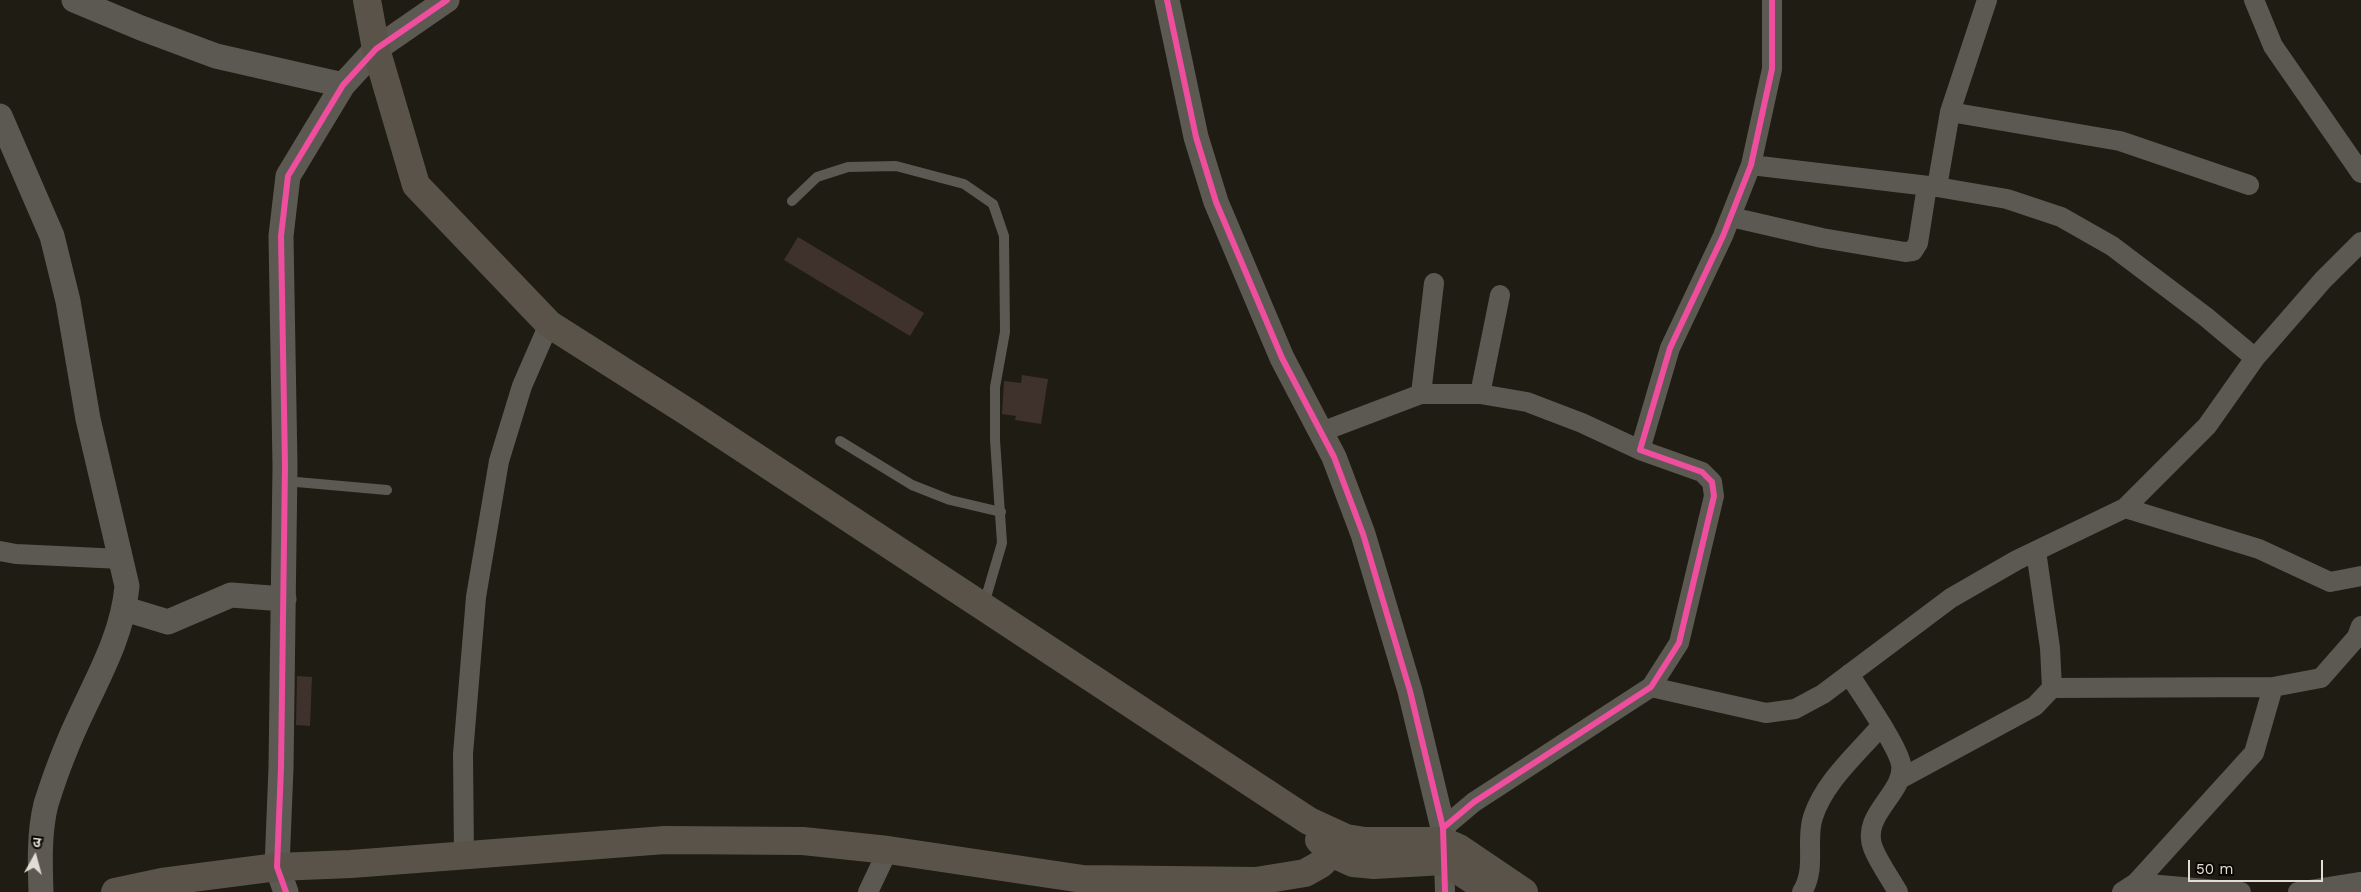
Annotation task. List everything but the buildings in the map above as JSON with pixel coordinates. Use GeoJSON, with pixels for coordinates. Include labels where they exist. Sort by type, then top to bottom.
{"type":"FeatureCollection","features":[{"type":"Feature","properties":{"kind":"main road"},"geometry":{"type":"LineString","coordinates":[[367,0],[376,49],[416,185],[549,324],[689,412],[983,608],[1309,821],[1317,838],[1338,845],[1353,862],[1374,865],[1443,844],[1459,848],[1524,892]]}},
{"type":"Feature","properties":{"kind":"main road"},"geometry":{"type":"LineString","coordinates":[[116,892],[162,882],[282,880],[464,856],[665,840],[804,841],[888,850],[1080,886],[1254,886],[1305,873],[1321,864],[1338,845]]}},
{"type":"Feature","properties":{"kind":"main road"},"geometry":{"type":"LineString","coordinates":[[1443,844],[1491,892]]}},
{"type":"Feature","properties":{"kind":"street"},"geometry":{"type":"LineString","coordinates":[[74,0],[216,56],[343,85]]}},
{"type":"Feature","properties":{"kind":"street"},"geometry":{"type":"LineString","coordinates":[[282,880],[285,481],[281,236],[288,176],[343,85],[376,49],[447,0]]}},
{"type":"Feature","properties":{"kind":"street"},"geometry":{"type":"LineString","coordinates":[[1167,0],[1196,137],[1216,202],[1282,358],[1334,457],[1363,534],[1410,691],[1443,844],[1445,892]]}},
{"type":"Feature","properties":{"kind":"street"},"geometry":{"type":"LineString","coordinates":[[1640,450],[1670,348],[1730,217],[1751,165],[1772,69],[1772,0]]}},
{"type":"Feature","properties":{"kind":"street"},"geometry":{"type":"LineString","coordinates":[[1730,217],[1822,238],[1905,252],[1913,251],[1918,243],[1950,112],[1986,0]]}},
{"type":"Feature","properties":{"kind":"street"},"geometry":{"type":"LineString","coordinates":[[2254,0],[2273,46],[2361,173]]}},
{"type":"Feature","properties":{"kind":"street"},"geometry":{"type":"LineString","coordinates":[[1950,112],[2120,141],[2249,185]]}},
{"type":"Feature","properties":{"kind":"street"},"geometry":{"type":"LineString","coordinates":[[0,116],[52,236],[68,301],[88,419],[127,586],[125,609],[114,643],[67,746],[46,806],[40,852],[40,892]]}},
{"type":"Feature","properties":{"kind":"street"},"geometry":{"type":"LineString","coordinates":[[1751,165],[1932,186],[2008,198],[2062,217],[2112,246],[2206,317],[2255,358]]}},
{"type":"Feature","properties":{"kind":"street"},"geometry":{"type":"LineString","coordinates":[[1651,687],[1766,712],[1795,709],[1823,694],[1951,598],[2036,551],[2125,508],[2207,426],[2255,358],[2324,280],[2361,242]]}},
{"type":"Feature","properties":{"kind":"street"},"geometry":{"type":"LineString","coordinates":[[1421,394],[1434,283]]}},
{"type":"Feature","properties":{"kind":"street"},"geometry":{"type":"LineString","coordinates":[[1480,394],[1500,295]]}},
{"type":"Feature","properties":{"kind":"street"},"geometry":{"type":"LineString","coordinates":[[464,856],[463,754],[476,597],[499,461],[522,386],[549,324]]}},
{"type":"Feature","properties":{"kind":"street"},"geometry":{"type":"LineString","coordinates":[[1321,432],[1421,394],[1480,394],[1527,402],[1582,423],[1640,450],[1702,472],[1712,482],[1714,496],[1679,643],[1651,687],[1474,802],[1443,844]]}},
{"type":"Feature","properties":{"kind":"street"},"geometry":{"type":"LineString","coordinates":[[2125,508],[2259,549],[2330,582],[2361,576]]}},
{"type":"Feature","properties":{"kind":"street"},"geometry":{"type":"LineString","coordinates":[[0,551],[16,554],[121,559]]}},
{"type":"Feature","properties":{"kind":"street"},"geometry":{"type":"LineString","coordinates":[[2036,551],[2050,648],[2052,688]]}},
{"type":"Feature","properties":{"kind":"street"},"geometry":{"type":"LineString","coordinates":[[125,609],[168,622],[231,595],[284,599]]}},
{"type":"Feature","properties":{"kind":"street"},"geometry":{"type":"LineString","coordinates":[[1898,892],[1873,848],[1871,830],[1880,809],[1900,779],[2035,706],[2052,688],[2273,686],[2321,678],[2357,636],[2361,626]]}},
{"type":"Feature","properties":{"kind":"street"},"geometry":{"type":"LineString","coordinates":[[1849,674],[1881,726],[1901,764],[1900,779]]}},
{"type":"Feature","properties":{"kind":"street"},"geometry":{"type":"LineString","coordinates":[[2129,887],[2254,753],[2273,686]]}},
{"type":"Feature","properties":{"kind":"street"},"geometry":{"type":"LineString","coordinates":[[1802,892],[1811,864],[1812,820],[1821,796],[1881,726]]}},
{"type":"Feature","properties":{"kind":"street"},"geometry":{"type":"LineString","coordinates":[[868,892],[888,850]]}},
{"type":"Feature","properties":{"kind":"street"},"geometry":{"type":"LineString","coordinates":[[2298,892],[2361,882]]}},
{"type":"Feature","properties":{"kind":"street"},"geometry":{"type":"LineString","coordinates":[[2129,887],[2240,892]]}},
{"type":"Feature","properties":{"kind":"lane"},"geometry":{"type":"LineString","coordinates":[[792,201],[817,177],[848,167],[896,166],[964,184],[993,204],[1004,236],[1006,332],[995,386],[995,440],[1002,542],[983,608]]}},
{"type":"Feature","properties":{"kind":"lane"},"geometry":{"type":"LineString","coordinates":[[840,441],[912,485],[950,500],[1001,512]]}},
{"type":"Feature","properties":{"kind":"lane"},"geometry":{"type":"LineString","coordinates":[[285,481],[387,490]]}},
{"type":"Feature","properties":{"kind":"cycle path"},"geometry":{"type":"LineString","coordinates":[[286,892],[277,867],[281,768],[285,466],[281,236],[288,176],[343,85],[376,49],[447,0]]}},
{"type":"Feature","properties":{"kind":"cycle path"},"geometry":{"type":"LineString","coordinates":[[1167,0],[1196,137],[1216,202],[1282,358],[1334,457],[1363,534],[1410,691],[1443,828],[1445,892]]}},
{"type":"Feature","properties":{"kind":"cycle path"},"geometry":{"type":"LineString","coordinates":[[1443,828],[1474,802],[1651,687],[1679,643],[1714,496],[1712,482],[1702,472],[1640,450],[1670,348],[1723,236],[1751,165],[1772,69],[1772,0]]}}]}
